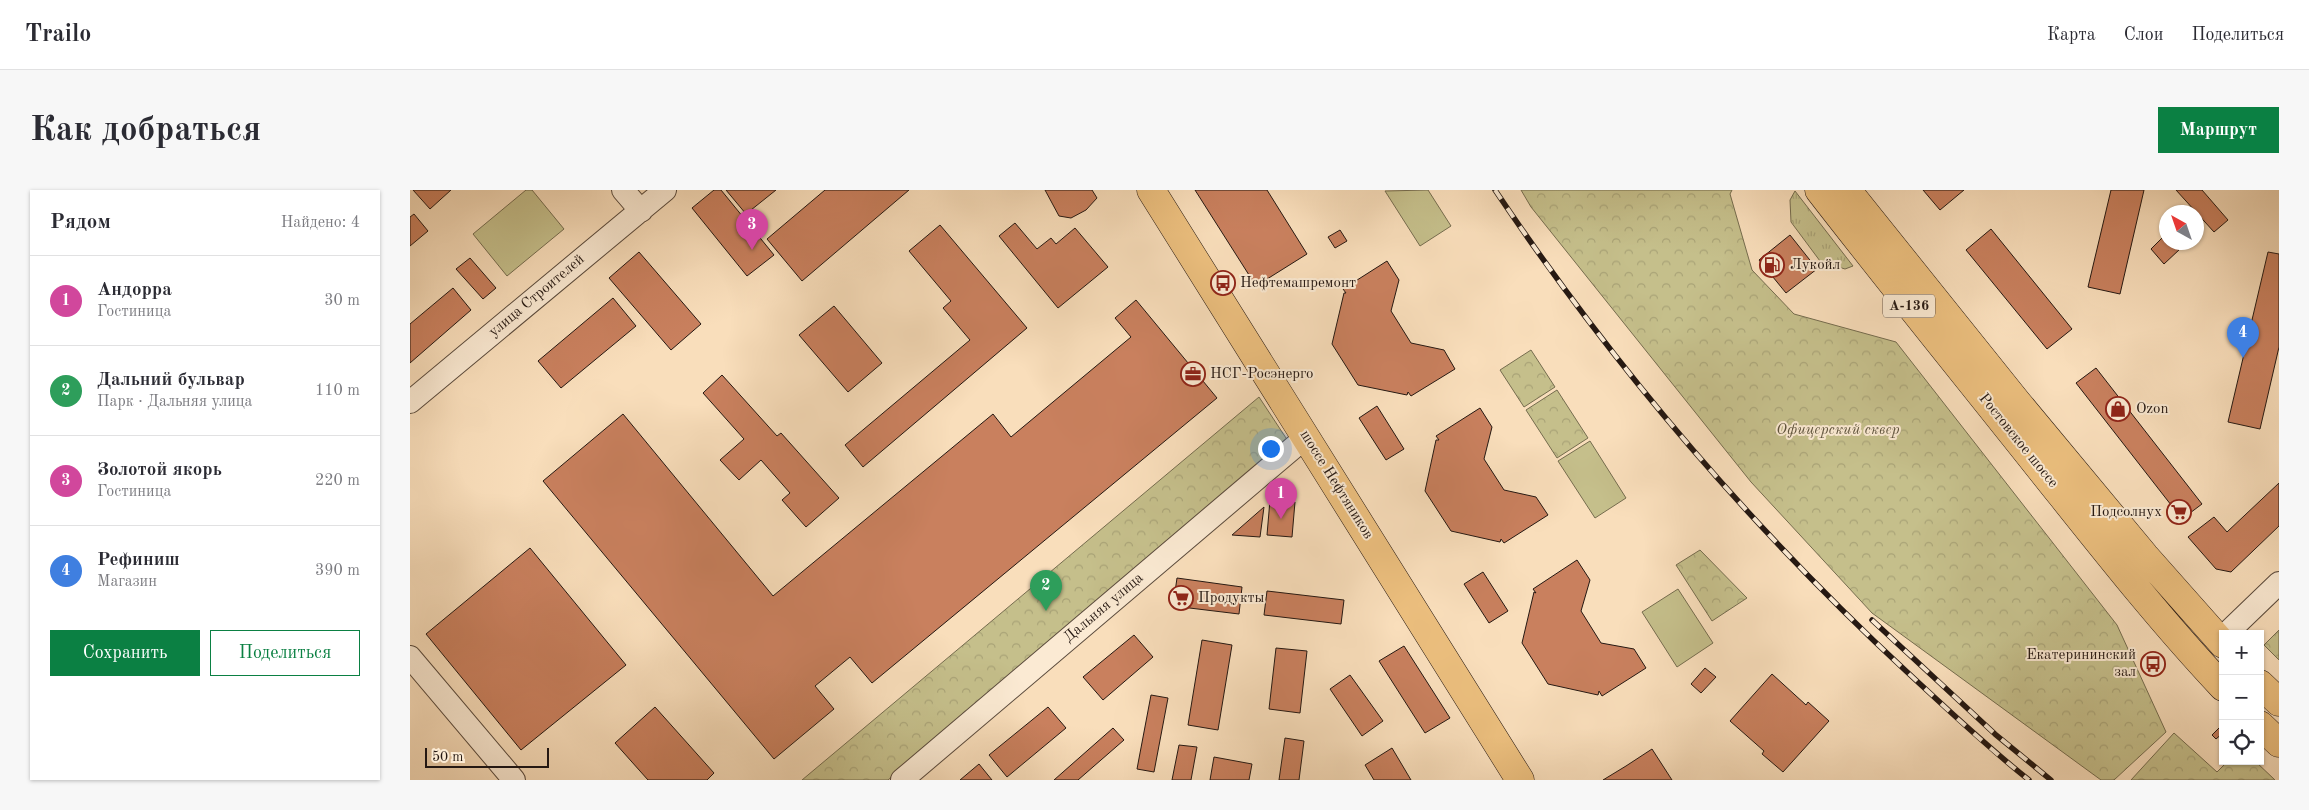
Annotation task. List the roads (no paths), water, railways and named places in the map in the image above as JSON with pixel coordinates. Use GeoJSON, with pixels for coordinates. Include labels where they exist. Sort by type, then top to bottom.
{"type":"FeatureCollection","features":[{"type":"Feature","properties":{"kind":"main road","name":"шоссе Нефтяников"},"geometry":{"type":"LineString","coordinates":[[1151,190],[1520,780]]}},
{"type":"Feature","properties":{"kind":"main road","name":"Ростовское шоссе"},"geometry":{"type":"LineString","coordinates":[[1818,190],[2069,505],[2198,661],[2219,683]]}},
{"type":"Feature","properties":{"kind":"main road","name":"Ростовское шоссе"},"geometry":{"type":"LineString","coordinates":[[1847,190],[2017,402],[2195,613],[2219,635]]}},
{"type":"Feature","properties":{"kind":"main road"},"geometry":{"type":"LineString","coordinates":[[2198,661],[2219,643]]}},
{"type":"Feature","properties":{"kind":"main road"},"geometry":{"type":"LineString","coordinates":[[2264,688],[2279,702]]}},
{"type":"Feature","properties":{"kind":"main road"},"geometry":{"type":"LineString","coordinates":[[2264,729],[2279,743]]}},
{"type":"Feature","properties":{"kind":"street"},"geometry":{"type":"LineString","coordinates":[[623,190],[641,211]]}},
{"type":"Feature","properties":{"kind":"street","name":"улица Строителей"},"geometry":{"type":"LineString","coordinates":[[410,402],[665,190]]}},
{"type":"Feature","properties":{"kind":"street","name":"Дальняя улица"},"geometry":{"type":"LineString","coordinates":[[902,780],[1306,437]]}},
{"type":"Feature","properties":{"kind":"street"},"geometry":{"type":"LineString","coordinates":[[2195,613],[2212,619],[2224,620],[2237,616],[2271,591]]}},
{"type":"Feature","properties":{"kind":"street"},"geometry":{"type":"LineString","coordinates":[[2251,630],[2258,612],[2271,591]]}},
{"type":"Feature","properties":{"kind":"street"},"geometry":{"type":"LineString","coordinates":[[2232,630],[2271,591]]}},
{"type":"Feature","properties":{"kind":"street"},"geometry":{"type":"LineString","coordinates":[[410,657],[514,780]]}},
{"type":"Feature","properties":{"kind":"street"},"geometry":{"type":"LineString","coordinates":[[2264,675],[2279,692]]}},
{"type":"Feature","properties":{"kind":"railway"},"geometry":{"type":"LineString","coordinates":[[1495,190],[1540,255],[1636,382],[1739,502],[1793,560],[1906,671],[1966,727],[2029,780]]}},
{"type":"Feature","properties":{"kind":"railway"},"geometry":{"type":"LineString","coordinates":[[1872,620],[1995,734],[2051,780]]}},
{"type":"Feature","properties":{"kind":"place","name":"Золотой якорь"},"geometry":{"type":"Point","coordinates":[752,250]}},
{"type":"Feature","properties":{"kind":"place","name":"Лукойл"},"geometry":{"type":"Point","coordinates":[1772,265]}},
{"type":"Feature","properties":{"kind":"place","name":"Нефтемашремонт"},"geometry":{"type":"Point","coordinates":[1223,283]}},
{"type":"Feature","properties":{"kind":"place","name":"Рефиниш"},"geometry":{"type":"Point","coordinates":[2243,358]}},
{"type":"Feature","properties":{"kind":"place","name":"НСГ-Росэнерго"},"geometry":{"type":"Point","coordinates":[1193,374]}},
{"type":"Feature","properties":{"kind":"place","name":"Ozon"},"geometry":{"type":"Point","coordinates":[2118,409]}},
{"type":"Feature","properties":{"kind":"place","name":"Подсолнух"},"geometry":{"type":"Point","coordinates":[2179,512]}},
{"type":"Feature","properties":{"kind":"place","name":"Андорра"},"geometry":{"type":"Point","coordinates":[1281,519]}},
{"type":"Feature","properties":{"kind":"place","name":"Продукты"},"geometry":{"type":"Point","coordinates":[1181,598]}},
{"type":"Feature","properties":{"kind":"place","name":"Дальний бульвар"},"geometry":{"type":"Point","coordinates":[1046,611]}},
{"type":"Feature","properties":{"kind":"place","name":"Екатерининский зал"},"geometry":{"type":"Point","coordinates":[2153,664]}},
{"type":"Feature","properties":{"kind":"park label","name":"Офицерский сквер"},"geometry":{"type":"Point","coordinates":[1838,430]}}]}
